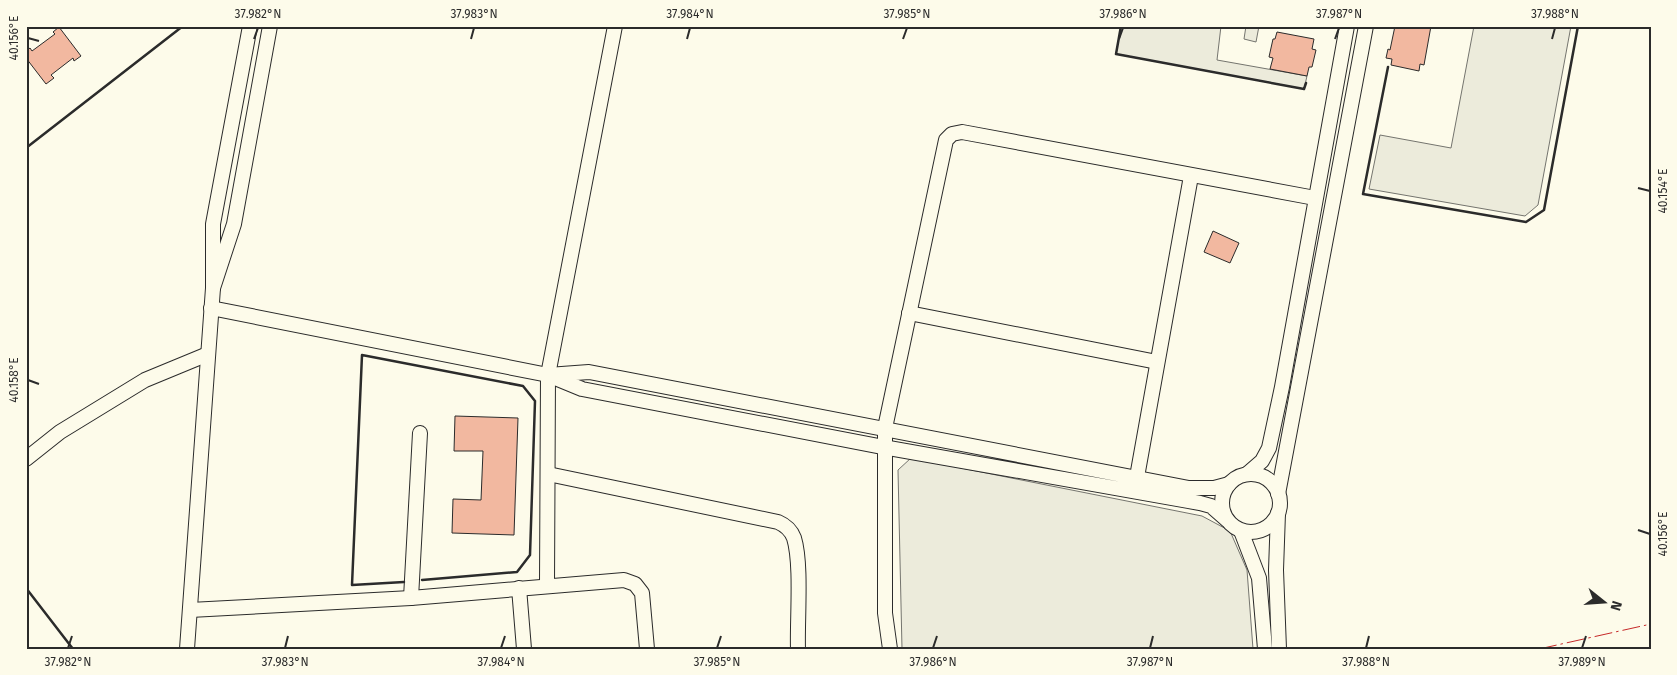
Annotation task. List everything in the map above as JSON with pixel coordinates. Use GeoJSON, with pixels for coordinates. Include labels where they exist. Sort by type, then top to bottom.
{"type":"FeatureCollection","features":[{"type":"Feature","properties":{"kind":"street"},"geometry":{"type":"LineString","coordinates":[[187,649],[213,288],[213,224],[250,26]]}},
{"type":"Feature","properties":{"kind":"street"},"geometry":{"type":"LineString","coordinates":[[213,288],[234,224],[270,26]]}},
{"type":"Feature","properties":{"kind":"street"},"geometry":{"type":"LineString","coordinates":[[547,585],[548,375],[615,26]]}},
{"type":"Feature","properties":{"kind":"street"},"geometry":{"type":"LineString","coordinates":[[548,375],[589,372],[1189,488],[1214,488],[1229,484],[1247,474],[1262,461],[1268,448],[1282,387],[1347,26]]}},
{"type":"Feature","properties":{"kind":"street"},"geometry":{"type":"LineString","coordinates":[[1279,649],[1276,570],[1278,494],[1366,26]]}},
{"type":"Feature","properties":{"kind":"street"},"geometry":{"type":"LineString","coordinates":[[890,649],[884,613],[883,447],[885,428],[946,140],[952,134],[962,132],[1315,198]]}},
{"type":"Feature","properties":{"kind":"street"},"geometry":{"type":"LineString","coordinates":[[1136,477],[1191,176]]}},
{"type":"Feature","properties":{"kind":"street"},"geometry":{"type":"LineString","coordinates":[[211,308],[548,375],[582,389],[883,447],[1211,506],[1241,531],[1259,578],[1265,649]]}},
{"type":"Feature","properties":{"kind":"street"},"geometry":{"type":"LineString","coordinates":[[909,313],[1157,362]]}},
{"type":"Feature","properties":{"kind":"street"},"geometry":{"type":"LineString","coordinates":[[26,459],[60,432],[145,380],[208,354]]}},
{"type":"Feature","properties":{"kind":"street"},"geometry":{"type":"LineString","coordinates":[[411,598],[420,433]]}},
{"type":"Feature","properties":{"kind":"street"},"geometry":{"type":"LineString","coordinates":[[548,474],[778,522],[786,526],[793,537],[797,556],[798,649]]}},
{"type":"Feature","properties":{"kind":"street"},"geometry":{"type":"LineString","coordinates":[[1247,474],[1266,478],[1278,494]]}},
{"type":"Feature","properties":{"kind":"street"},"geometry":{"type":"LineString","coordinates":[[1227,520],[1222,502],[1229,484]]}},
{"type":"Feature","properties":{"kind":"street"},"geometry":{"type":"LineString","coordinates":[[1241,531],[1259,531],[1274,521],[1278,513]]}},
{"type":"Feature","properties":{"kind":"street"},"geometry":{"type":"LineString","coordinates":[[190,610],[411,598],[547,585],[624,580],[636,584],[642,593],[647,649]]}},
{"type":"Feature","properties":{"kind":"street"},"geometry":{"type":"LineString","coordinates":[[519,588],[524,649]]}},
{"type":"Feature","properties":{"kind":"shaded area"},"geometry":{"type":"Polygon","coordinates":[[[1121,26],[1221,26],[1217,60],[1307,76],[1304,89],[1116,54],[1121,26]]]}},
{"type":"Feature","properties":{"kind":"shaded area"},"geometry":{"type":"Polygon","coordinates":[[[1246,26],[1259,26],[1256,42],[1244,39],[1246,26]]]}},
{"type":"Feature","properties":{"kind":"shaded area"},"geometry":{"type":"Polygon","coordinates":[[[1474,26],[1571,26],[1538,205],[1525,216],[1369,189],[1380,135],[1451,148],[1474,26]]]}},
{"type":"Feature","properties":{"kind":"shaded area"},"geometry":{"type":"Polygon","coordinates":[[[911,458],[1202,516],[1230,531],[1247,570],[1253,649],[902,649],[898,470],[911,458]]]}},
{"type":"Feature","properties":{"kind":"building"},"geometry":{"type":"Polygon","coordinates":[[[1395,26],[1431,26],[1424,65],[1420,64],[1419,71],[1391,65],[1392,59],[1386,58],[1388,49],[1390,50],[1395,26]]]}},
{"type":"Feature","properties":{"kind":"building"},"geometry":{"type":"Polygon","coordinates":[[[59,27],[81,56],[74,61],[73,58],[51,75],[54,78],[46,84],[26,58],[26,51],[30,48],[32,51],[55,34],[53,32],[59,27]]]}},
{"type":"Feature","properties":{"kind":"building"},"geometry":{"type":"Polygon","coordinates":[[[1277,32],[1314,39],[1312,49],[1316,50],[1312,67],[1309,67],[1307,76],[1270,69],[1273,58],[1269,57],[1273,39],[1275,39],[1277,32]]]}},
{"type":"Feature","properties":{"kind":"building"},"geometry":{"type":"Polygon","coordinates":[[[1213,231],[1239,243],[1230,263],[1204,252],[1213,231]]]}},
{"type":"Feature","properties":{"kind":"building"},"geometry":{"type":"Polygon","coordinates":[[[455,416],[518,418],[514,535],[452,533],[453,499],[481,500],[483,451],[454,451],[455,416]]]}},
{"type":"Feature","properties":{"kind":"wall"},"geometry":{"type":"LineString","coordinates":[[26,148],[183,26]]}},
{"type":"Feature","properties":{"kind":"wall"},"geometry":{"type":"LineString","coordinates":[[1121,26],[1116,54],[1304,89],[1306,83]]}},
{"type":"Feature","properties":{"kind":"wall"},"geometry":{"type":"LineString","coordinates":[[1388,67],[1363,194],[1526,222],[1544,210],[1578,26]]}},
{"type":"Feature","properties":{"kind":"wall"},"geometry":{"type":"LineString","coordinates":[[404,582],[352,585],[362,355],[523,386],[535,401],[530,555],[517,572],[422,580]]}},
{"type":"Feature","properties":{"kind":"wall"},"geometry":{"type":"LineString","coordinates":[[26,588],[73,649]]}},
{"type":"Feature","properties":{"kind":"power"},"geometry":{"type":"LineString","coordinates":[[1539,649],[1651,624]]}}]}
